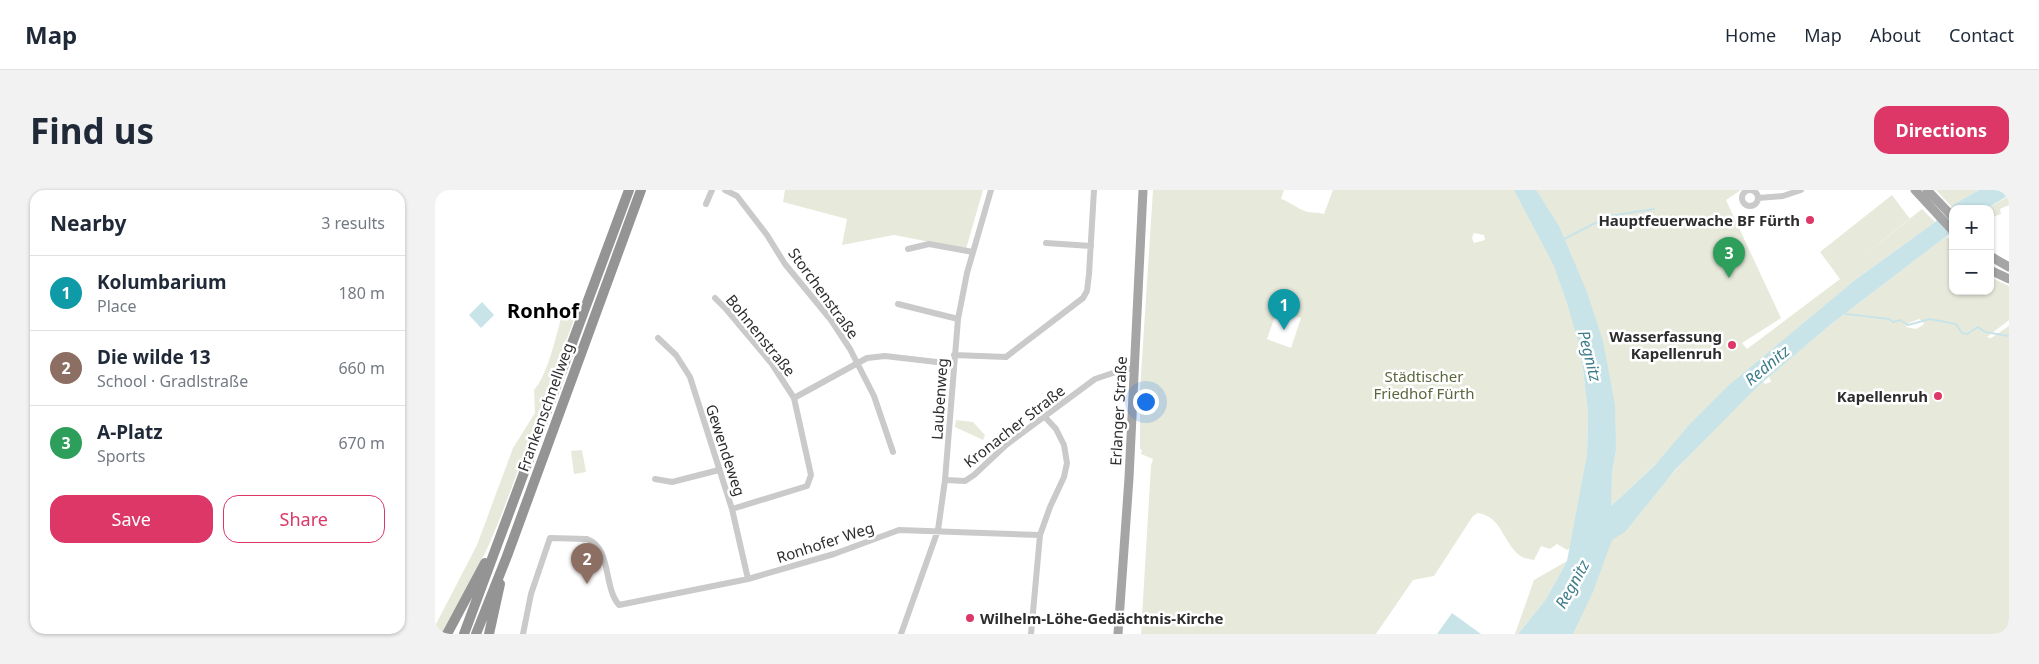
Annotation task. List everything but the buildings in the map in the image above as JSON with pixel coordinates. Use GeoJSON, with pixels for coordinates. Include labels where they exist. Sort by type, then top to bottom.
{"type":"FeatureCollection","features":[{"type":"Feature","properties":{"kind":"highway","name":"Frankenschnellweg"},"geometry":{"type":"LineString","coordinates":[[464,634],[629,190]]}},
{"type":"Feature","properties":{"kind":"highway","name":"Frankenschnellweg"},"geometry":{"type":"LineString","coordinates":[[476,634],[507,556],[641,190]]}},
{"type":"Feature","properties":{"kind":"highway"},"geometry":{"type":"LineString","coordinates":[[447,634],[499,536]]}},
{"type":"Feature","properties":{"kind":"highway"},"geometry":{"type":"LineString","coordinates":[[489,634],[507,556]]}},
{"type":"Feature","properties":{"kind":"main road","name":"Erlanger Straße"},"geometry":{"type":"LineString","coordinates":[[1118,634],[1127,504],[1143,190]]}},
{"type":"Feature","properties":{"kind":"main road"},"geometry":{"type":"LineString","coordinates":[[1915,190],[1949,215]]}},
{"type":"Feature","properties":{"kind":"main road"},"geometry":{"type":"LineString","coordinates":[[1927,190],[1932,201],[1949,225]]}},
{"type":"Feature","properties":{"kind":"main road"},"geometry":{"type":"LineString","coordinates":[[1994,258],[2009,267]]}},
{"type":"Feature","properties":{"kind":"main road"},"geometry":{"type":"LineString","coordinates":[[1994,272],[2009,279]]}},
{"type":"Feature","properties":{"kind":"street"},"geometry":{"type":"LineString","coordinates":[[706,204],[712,190]]}},
{"type":"Feature","properties":{"kind":"street","name":"Storchenstraße"},"geometry":{"type":"LineString","coordinates":[[725,190],[737,196],[767,235],[785,264],[831,320],[874,396],[893,452]]}},
{"type":"Feature","properties":{"kind":"street","name":"Laubenweg"},"geometry":{"type":"LineString","coordinates":[[945,480],[958,319],[967,273],[991,190]]}},
{"type":"Feature","properties":{"kind":"street"},"geometry":{"type":"LineString","coordinates":[[954,355],[1005,357],[1083,298],[1087,291],[1094,190]]}},
{"type":"Feature","properties":{"kind":"street"},"geometry":{"type":"LineString","coordinates":[[1758,198],[1783,196],[1801,190]]}},
{"type":"Feature","properties":{"kind":"street"},"geometry":{"type":"LineString","coordinates":[[1046,243],[1091,246]]}},
{"type":"Feature","properties":{"kind":"street"},"geometry":{"type":"LineString","coordinates":[[908,249],[929,244],[973,252]]}},
{"type":"Feature","properties":{"kind":"street","name":"Bohnenstraße"},"geometry":{"type":"LineString","coordinates":[[715,298],[772,364],[794,398],[811,475],[807,486],[732,509]]}},
{"type":"Feature","properties":{"kind":"street"},"geometry":{"type":"LineString","coordinates":[[898,304],[958,319]]}},
{"type":"Feature","properties":{"kind":"street","name":"Gewendeweg"},"geometry":{"type":"LineString","coordinates":[[659,338],[676,355],[690,377],[732,509],[749,579]]}},
{"type":"Feature","properties":{"kind":"street"},"geometry":{"type":"LineString","coordinates":[[794,398],[867,358],[885,356],[953,364]]}},
{"type":"Feature","properties":{"kind":"street","name":"Kronacher Straße"},"geometry":{"type":"LineString","coordinates":[[945,480],[965,480],[975,475],[997,453],[1095,379],[1125,369],[1134,369]]}},
{"type":"Feature","properties":{"kind":"street"},"geometry":{"type":"LineString","coordinates":[[1031,634],[1040,535],[1064,477],[1067,463],[1064,445],[1056,429],[1045,417]]}},
{"type":"Feature","properties":{"kind":"street"},"geometry":{"type":"LineString","coordinates":[[655,479],[672,482],[719,470]]}},
{"type":"Feature","properties":{"kind":"street"},"geometry":{"type":"LineString","coordinates":[[901,634],[938,530],[945,480]]}},
{"type":"Feature","properties":{"kind":"street","name":"Ronhofer Weg"},"geometry":{"type":"LineString","coordinates":[[523,634],[531,594],[550,538],[587,539],[592,541],[601,550],[613,596],[619,605],[749,579],[834,554],[899,530],[1040,535]]}},
{"type":"Feature","properties":{"kind":"green space"},"geometry":{"type":"Polygon","coordinates":[[[785,190],[983,190],[966,249],[894,235],[842,245],[847,219],[783,202],[785,190]]]}},
{"type":"Feature","properties":{"kind":"green space","name":"Städtischer Friedhof Fürth"},"geometry":{"type":"Polygon","coordinates":[[[1153,190],[1284,190],[1281,199],[1304,211],[1324,214],[1333,190],[1741,190],[1726,200],[1781,318],[1742,343],[1747,349],[1840,279],[1820,252],[1892,195],[1910,219],[1922,209],[1935,222],[1855,280],[1815,314],[1610,507],[1616,450],[1568,303],[1581,352],[1588,413],[1587,455],[1570,548],[1567,550],[1557,544],[1550,549],[1541,546],[1534,560],[1524,558],[1513,549],[1492,519],[1478,513],[1473,516],[1434,576],[1413,580],[1376,634],[1141,634],[1151,465],[1153,459],[1141,454],[1142,450],[1140,449],[1140,390],[1153,190]],[[1474,233],[1472,238],[1474,243],[1485,240],[1484,235],[1474,233]],[[1277,310],[1267,339],[1291,348],[1301,318],[1277,310]]]}},
{"type":"Feature","properties":{"kind":"green space"},"geometry":{"type":"Polygon","coordinates":[[[1936,190],[1979,190],[1955,205],[1950,205],[1936,190]]]}},
{"type":"Feature","properties":{"kind":"green space"},"geometry":{"type":"Polygon","coordinates":[[[2009,196],[2009,205],[2000,209],[2001,214],[1994,217],[1993,205],[2009,196]]]}},
{"type":"Feature","properties":{"kind":"green space"},"geometry":{"type":"Polygon","coordinates":[[[1946,236],[1949,239],[1949,295],[1994,295],[1994,279],[2009,286],[2009,320],[1987,337],[1991,338],[2009,326],[2009,634],[1573,634],[1611,540],[1708,435],[1756,387],[1763,382],[1765,384],[1771,382],[1769,376],[1830,325],[1946,236]],[[1919,319],[1909,323],[1906,327],[1916,329],[1924,323],[1919,319]]]}},
{"type":"Feature","properties":{"kind":"green space"},"geometry":{"type":"Polygon","coordinates":[[[563,311],[575,317],[501,516],[488,547],[444,634],[435,634],[435,626],[477,545],[513,448],[535,413],[534,390],[548,364],[563,311]]]}},
{"type":"Feature","properties":{"kind":"green space"},"geometry":{"type":"Polygon","coordinates":[[[956,420],[973,422],[985,435],[983,440],[955,427],[956,420]]]}},
{"type":"Feature","properties":{"kind":"green space"},"geometry":{"type":"Polygon","coordinates":[[[582,450],[586,472],[574,474],[571,451],[582,450]]]}},
{"type":"Feature","properties":{"kind":"green space"},"geometry":{"type":"Polygon","coordinates":[[[1567,561],[1546,599],[1518,634],[1515,634],[1534,580],[1567,561]]]}},
{"type":"Feature","properties":{"kind":"water"},"geometry":{"type":"Polygon","coordinates":[[[1514,190],[1536,190],[1559,226],[1587,292],[1603,341],[1615,405],[1616,450],[1612,474],[1611,506],[1655,465],[1689,425],[1728,386],[1855,280],[1935,222],[1949,209],[1949,234],[1830,325],[1757,387],[1675,470],[1625,532],[1612,540],[1593,592],[1573,634],[1518,634],[1546,599],[1567,561],[1587,454],[1588,413],[1581,352],[1554,266],[1514,190]]]}},
{"type":"Feature","properties":{"kind":"water"},"geometry":{"type":"Polygon","coordinates":[[[1979,190],[2009,190],[2009,195],[1993,205],[1954,205],[1979,190]]]}},
{"type":"Feature","properties":{"kind":"water"},"geometry":{"type":"Polygon","coordinates":[[[482,302],[494,315],[481,328],[469,315],[482,302]]]}},
{"type":"Feature","properties":{"kind":"water"},"geometry":{"type":"Polygon","coordinates":[[[1452,613],[1481,634],[1437,634],[1452,613]]]}},
{"type":"Feature","properties":{"kind":"waterway"},"geometry":{"type":"LineString","coordinates":[[1564,239],[1609,216],[1654,209]]}},
{"type":"Feature","properties":{"kind":"waterway"},"geometry":{"type":"LineString","coordinates":[[1845,312],[1846,314],[1889,319],[1893,322],[1900,320],[1908,325],[1930,319],[1956,324],[1962,333],[1967,334],[1978,327],[1985,332],[2009,336]]}},
{"type":"Feature","properties":{"kind":"place","name":"Hauptfeuerwache BF Fürth"},"geometry":{"type":"Point","coordinates":[1810,220]}},
{"type":"Feature","properties":{"kind":"place","name":"A-Platz"},"geometry":{"type":"Point","coordinates":[1729,278]}},
{"type":"Feature","properties":{"kind":"place","name":"Kolumbarium"},"geometry":{"type":"Point","coordinates":[1284,330]}},
{"type":"Feature","properties":{"kind":"place","name":"Wasserfassung Kapellenruh"},"geometry":{"type":"Point","coordinates":[1732,345]}},
{"type":"Feature","properties":{"kind":"place","name":"Kapellenruh"},"geometry":{"type":"Point","coordinates":[1938,396]}},
{"type":"Feature","properties":{"kind":"place","name":"Die wilde 13"},"geometry":{"type":"Point","coordinates":[587,584]}},
{"type":"Feature","properties":{"kind":"place","name":"Wilhelm-Löhe-Gedächtnis-Kirche"},"geometry":{"type":"Point","coordinates":[970,618]}},
{"type":"Feature","properties":{"kind":"district","name":"Ronhof"},"geometry":{"type":"Point","coordinates":[543,310]}},
{"type":"Feature","properties":{"kind":"water label","name":"Pegnitz"},"geometry":{"type":"Point","coordinates":[1590,356]}},
{"type":"Feature","properties":{"kind":"water label","name":"Rednitz"},"geometry":{"type":"Point","coordinates":[1767,365]}},
{"type":"Feature","properties":{"kind":"water label","name":"Regnitz"},"geometry":{"type":"Point","coordinates":[1572,584]}}]}
